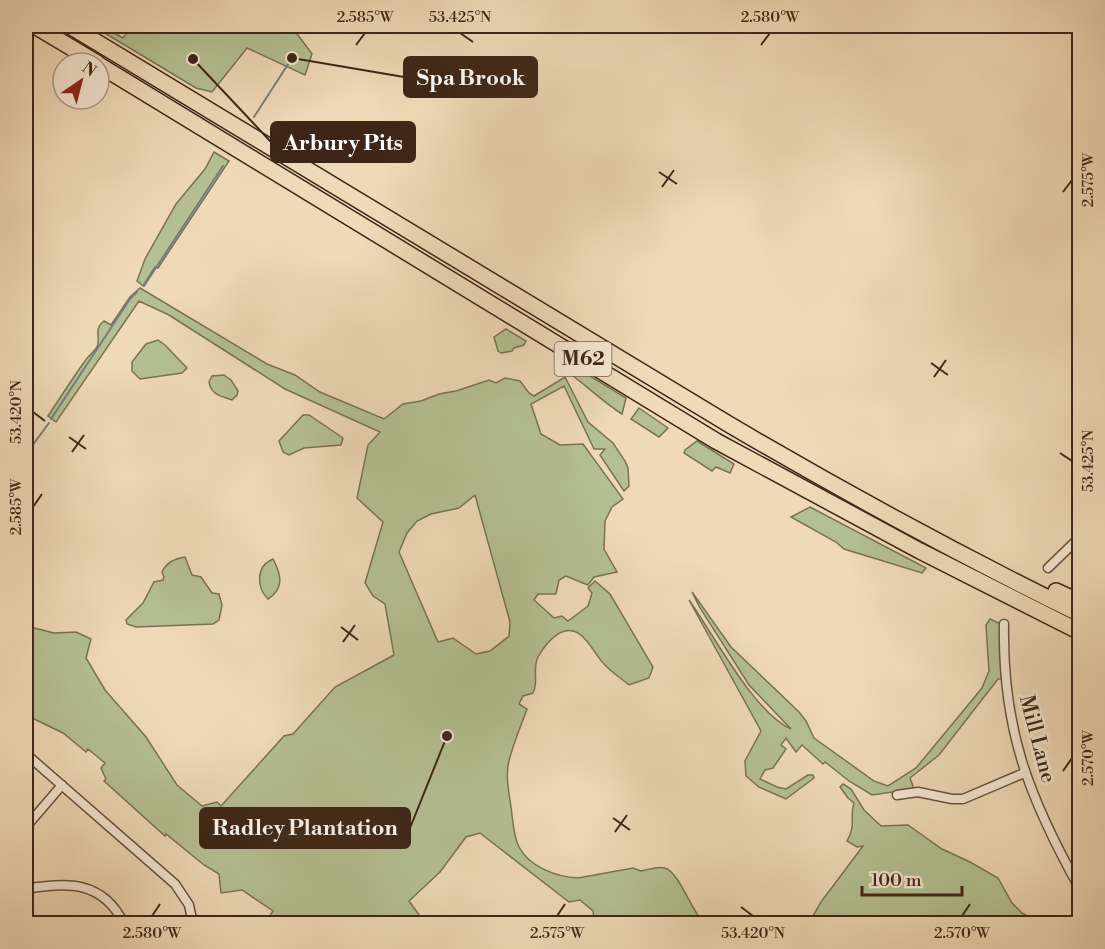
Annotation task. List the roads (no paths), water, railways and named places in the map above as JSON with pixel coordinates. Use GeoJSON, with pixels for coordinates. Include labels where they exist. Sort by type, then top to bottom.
{"type":"FeatureCollection","features":[{"type":"Feature","properties":{"kind":"highway","name":"M62"},"geometry":{"type":"LineString","coordinates":[[35,26],[76,51]]}},
{"type":"Feature","properties":{"kind":"highway","name":"M62"},"geometry":{"type":"LineString","coordinates":[[70,26],[730,425],[928,537],[1080,614]]}},
{"type":"Feature","properties":{"kind":"highway","name":"M62"},"geometry":{"type":"LineString","coordinates":[[111,72],[716,441],[920,551],[1080,632]]}},
{"type":"Feature","properties":{"kind":"highway"},"geometry":{"type":"LineString","coordinates":[[730,425],[950,539],[1080,602]]}},
{"type":"Feature","properties":{"kind":"street"},"geometry":{"type":"LineString","coordinates":[[1048,568],[1080,537]]}},
{"type":"Feature","properties":{"kind":"street","name":"Mill Lane"},"geometry":{"type":"LineString","coordinates":[[1004,624],[1003,657],[1013,734],[1024,772],[1052,838],[1080,889]]}},
{"type":"Feature","properties":{"kind":"street"},"geometry":{"type":"LineString","coordinates":[[26,754],[175,884],[187,900],[193,924]]}},
{"type":"Feature","properties":{"kind":"street"},"geometry":{"type":"LineString","coordinates":[[897,795],[918,792],[963,799],[1024,772]]}},
{"type":"Feature","properties":{"kind":"street"},"geometry":{"type":"LineString","coordinates":[[26,827],[62,785]]}},
{"type":"Feature","properties":{"kind":"street"},"geometry":{"type":"LineString","coordinates":[[26,889],[57,884],[85,888],[111,904],[124,924]]}},
{"type":"Feature","properties":{"kind":"waterway"},"geometry":{"type":"LineString","coordinates":[[254,117],[292,58]]}},
{"type":"Feature","properties":{"kind":"waterway"},"geometry":{"type":"LineString","coordinates":[[144,286],[223,166]]}},
{"type":"Feature","properties":{"kind":"waterway"},"geometry":{"type":"LineString","coordinates":[[51,419],[130,299],[137,292]]}},
{"type":"Feature","properties":{"kind":"waterway"},"geometry":{"type":"LineString","coordinates":[[26,454],[49,423]]}},
{"type":"Feature","properties":{"kind":"place","name":"Spa Brook"},"geometry":{"type":"Point","coordinates":[292,58]}},
{"type":"Feature","properties":{"kind":"place","name":"Arbury Pits"},"geometry":{"type":"Point","coordinates":[193,59]}},
{"type":"Feature","properties":{"kind":"place","name":"Radley Plantation"},"geometry":{"type":"Point","coordinates":[447,736]}}]}
